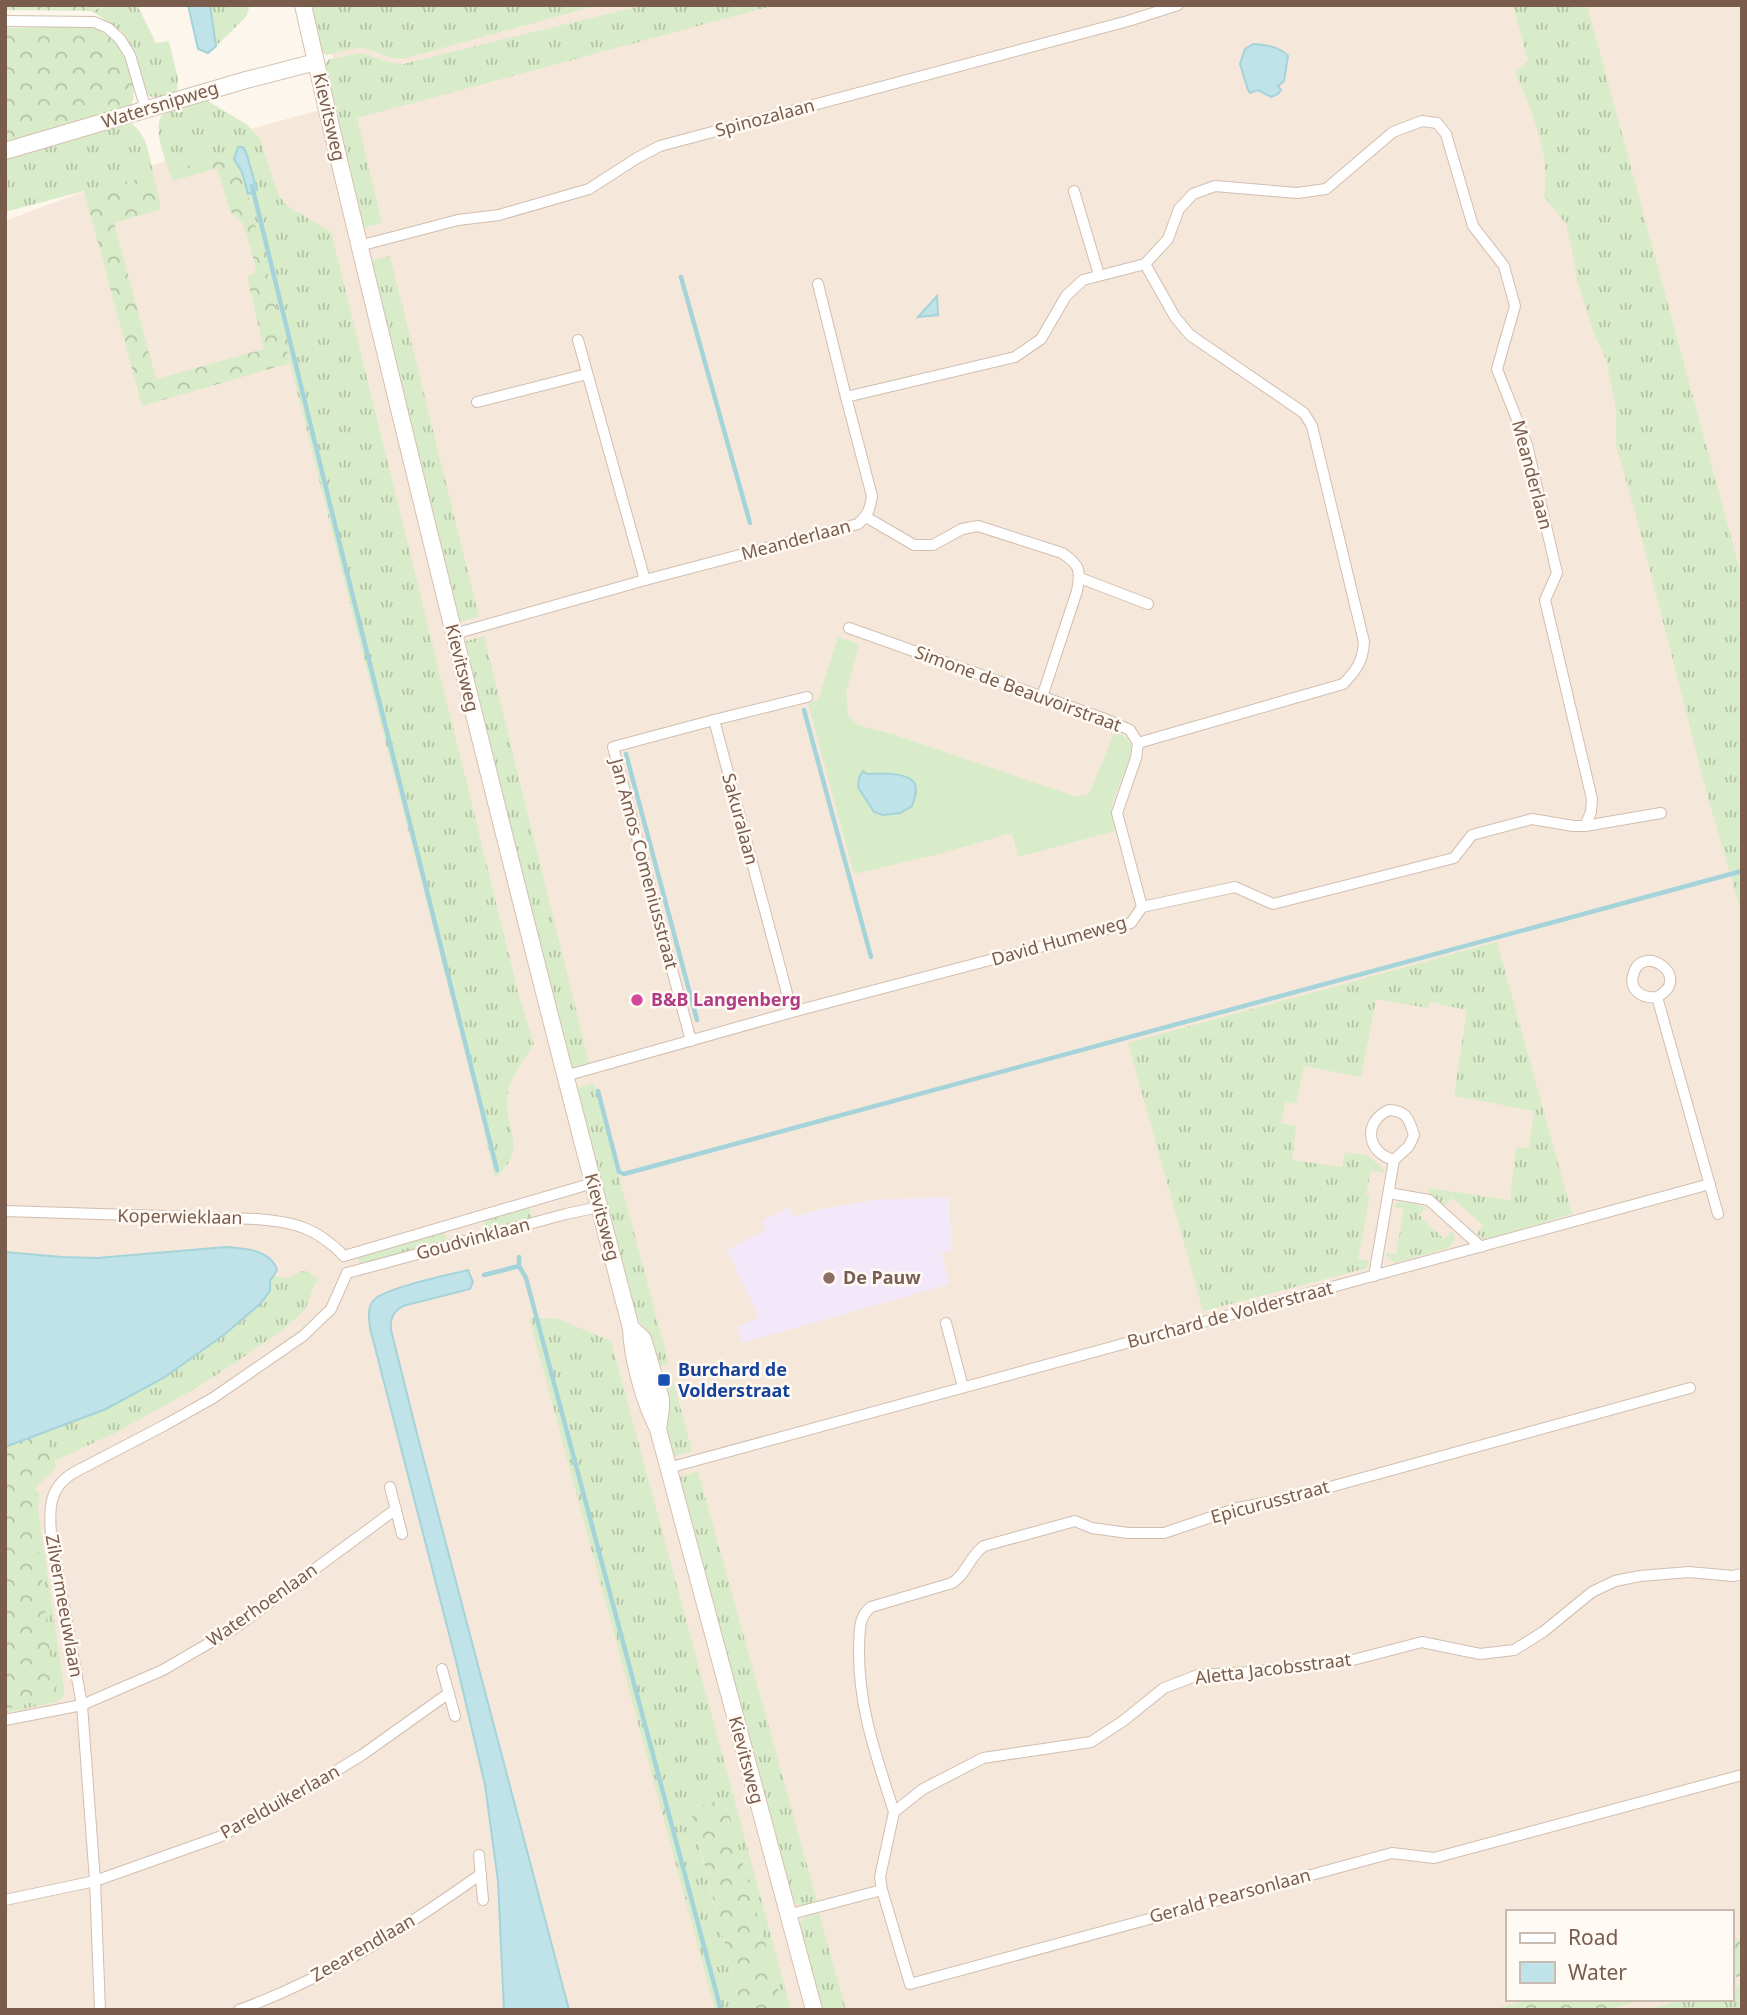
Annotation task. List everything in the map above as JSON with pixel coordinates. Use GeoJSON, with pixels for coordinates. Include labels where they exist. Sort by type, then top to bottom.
{"type":"FeatureCollection","features":[{"type":"Feature","properties":{"kind":"street","name":"Kievitsweg"},"geometry":{"type":"LineString","coordinates":[[303,5],[454,634],[631,1328],[631,1343],[649,1412],[658,1429],[814,2010]]}},
{"type":"Feature","properties":{"kind":"street","name":"Spinozalaan"},"geometry":{"type":"LineString","coordinates":[[359,246],[458,220],[499,215],[589,188],[660,146],[1114,25],[1178,5]]}},
{"type":"Feature","properties":{"kind":"street"},"geometry":{"type":"LineString","coordinates":[[5,21],[94,22],[108,28],[120,39],[130,55],[146,110]]}},
{"type":"Feature","properties":{"kind":"street","name":"Watersnipweg"},"geometry":{"type":"LineString","coordinates":[[5,151],[316,62]]}},
{"type":"Feature","properties":{"kind":"street","name":"Meanderlaan"},"geometry":{"type":"LineString","coordinates":[[1145,264],[1168,239],[1179,209],[1193,194],[1215,186],[1297,193],[1326,189],[1393,132],[1422,121],[1437,123],[1446,134],[1473,226],[1504,266],[1515,306],[1497,369],[1527,445],[1557,573],[1545,600],[1592,799],[1591,812],[1585,825]]}},
{"type":"Feature","properties":{"kind":"street"},"geometry":{"type":"LineString","coordinates":[[1074,191],[1099,275]]}},
{"type":"Feature","properties":{"kind":"street"},"geometry":{"type":"LineString","coordinates":[[846,397],[1015,357],[1041,339],[1066,296],[1083,280],[1145,264],[1175,317],[1190,335],[1304,413],[1312,426],[1364,642],[1363,656],[1356,672],[1343,684],[1138,743]]}},
{"type":"Feature","properties":{"kind":"street","name":"Meanderlaan"},"geometry":{"type":"LineString","coordinates":[[454,634],[852,526],[866,517],[872,496],[818,284]]}},
{"type":"Feature","properties":{"kind":"street"},"geometry":{"type":"LineString","coordinates":[[578,340],[645,580]]}},
{"type":"Feature","properties":{"kind":"street"},"geometry":{"type":"LineString","coordinates":[[477,402],[587,374]]}},
{"type":"Feature","properties":{"kind":"street"},"geometry":{"type":"LineString","coordinates":[[866,517],[914,545],[933,545],[962,529],[978,526],[1062,553],[1073,560],[1079,568],[1080,578],[1042,697]]}},
{"type":"Feature","properties":{"kind":"street"},"geometry":{"type":"LineString","coordinates":[[1080,578],[1148,604]]}},
{"type":"Feature","properties":{"kind":"street","name":"Simone de Beauvoirstraat"},"geometry":{"type":"LineString","coordinates":[[849,628],[1130,730],[1138,743],[1136,758],[1117,813],[1142,907]]}},
{"type":"Feature","properties":{"kind":"street"},"geometry":{"type":"LineString","coordinates":[[713,720],[807,697]]}},
{"type":"Feature","properties":{"kind":"street","name":"Sakuralaan"},"geometry":{"type":"LineString","coordinates":[[713,720],[792,1012]]}},
{"type":"Feature","properties":{"kind":"street","name":"Jan Amos Comeniusstraat"},"geometry":{"type":"LineString","coordinates":[[691,1041],[613,747],[713,720]]}},
{"type":"Feature","properties":{"kind":"street","name":"David Humeweg"},"geometry":{"type":"LineString","coordinates":[[565,1076],[792,1012],[1131,923],[1142,907],[1235,887],[1273,904],[1454,858],[1472,835],[1532,818],[1585,825],[1661,813]]}},
{"type":"Feature","properties":{"kind":"street"},"geometry":{"type":"LineString","coordinates":[[1657,997],[1718,1214]]}},
{"type":"Feature","properties":{"kind":"street"},"geometry":{"type":"LineString","coordinates":[[1374,1276],[1394,1160],[1409,1146],[1414,1135],[1409,1118],[1398,1111],[1389,1110],[1377,1118],[1371,1136],[1373,1147],[1379,1154],[1394,1160]]}},
{"type":"Feature","properties":{"kind":"street","name":"Goudvinklaan"},"geometry":{"type":"LineString","coordinates":[[344,1256],[593,1183]]}},
{"type":"Feature","properties":{"kind":"street","name":"Burchard de Volderstraat"},"geometry":{"type":"LineString","coordinates":[[668,1468],[1710,1184]]}},
{"type":"Feature","properties":{"kind":"street"},"geometry":{"type":"LineString","coordinates":[[1389,1193],[1429,1200],[1481,1247]]}},
{"type":"Feature","properties":{"kind":"street","name":"Goudvinklaan"},"geometry":{"type":"LineString","coordinates":[[347,1273],[599,1207]]}},
{"type":"Feature","properties":{"kind":"street","name":"Koperwieklaan"},"geometry":{"type":"LineString","coordinates":[[5,1212],[256,1219],[292,1223],[331,1242],[344,1256]]}},
{"type":"Feature","properties":{"kind":"street"},"geometry":{"type":"LineString","coordinates":[[344,1256],[347,1273]]}},
{"type":"Feature","properties":{"kind":"street","name":"Zilvermeeuwlaan"},"geometry":{"type":"LineString","coordinates":[[100,2010],[95,1881],[82,1705],[51,1534],[50,1513],[55,1490],[61,1480],[72,1473],[213,1398],[303,1336],[331,1309],[347,1273]]}},
{"type":"Feature","properties":{"kind":"street"},"geometry":{"type":"LineString","coordinates":[[946,1323],[964,1387]]}},
{"type":"Feature","properties":{"kind":"street","name":"Epicurusstraat"},"geometry":{"type":"LineString","coordinates":[[894,1811],[868,1732],[859,1676],[860,1623],[863,1613],[871,1607],[953,1583],[961,1578],[977,1550],[984,1546],[1075,1521],[1092,1528],[1164,1534],[1238,1508],[1290,1498],[1690,1388]]}},
{"type":"Feature","properties":{"kind":"street"},"geometry":{"type":"LineString","coordinates":[[390,1487],[402,1534]]}},
{"type":"Feature","properties":{"kind":"street","name":"Waterhoenlaan"},"geometry":{"type":"LineString","coordinates":[[5,1720],[82,1705],[163,1670],[235,1628],[396,1509]]}},
{"type":"Feature","properties":{"kind":"street","name":"Aletta Jacobsstraat"},"geometry":{"type":"LineString","coordinates":[[894,1811],[923,1789],[984,1758],[1091,1742],[1123,1721],[1164,1688],[1198,1675],[1349,1661],[1422,1642],[1480,1654],[1514,1650],[1543,1632],[1592,1592],[1615,1581],[1689,1572],[1732,1576],[1742,1574]]}},
{"type":"Feature","properties":{"kind":"street"},"geometry":{"type":"LineString","coordinates":[[442,1669],[455,1717]]}},
{"type":"Feature","properties":{"kind":"street","name":"Parelduikerlaan"},"geometry":{"type":"LineString","coordinates":[[5,1900],[95,1881],[219,1837],[351,1762],[449,1693]]}},
{"type":"Feature","properties":{"kind":"street","name":"Gerald Pearsonlaan"},"geometry":{"type":"LineString","coordinates":[[882,1889],[910,1984],[1392,1853],[1434,1858],[1742,1775]]}},
{"type":"Feature","properties":{"kind":"street"},"geometry":{"type":"LineString","coordinates":[[787,1915],[882,1889],[880,1877],[894,1811]]}},
{"type":"Feature","properties":{"kind":"street"},"geometry":{"type":"LineString","coordinates":[[479,1855],[483,1900]]}},
{"type":"Feature","properties":{"kind":"street","name":"Zeearendlaan"},"geometry":{"type":"LineString","coordinates":[[239,2010],[329,1971],[398,1931],[481,1874]]}},
{"type":"Feature","properties":{"kind":"shaded area"},"geometry":{"type":"Polygon","coordinates":[[[322,5],[1742,5],[1742,2010],[5,2010],[5,221],[250,129],[342,104],[322,5]]]}},
{"type":"Feature","properties":{"kind":"shaded area"},"geometry":{"type":"Polygon","coordinates":[[[949,1197],[952,1251],[941,1253],[950,1284],[742,1343],[738,1327],[759,1317],[727,1250],[766,1230],[762,1221],[790,1207],[794,1217],[821,1209],[874,1200],[949,1197]]]}},
{"type":"Feature","properties":{"kind":"green space"},"geometry":{"type":"Polygon","coordinates":[[[5,5],[102,5],[92,11],[5,10],[5,5]]]}},
{"type":"Feature","properties":{"kind":"green space"},"geometry":{"type":"Polygon","coordinates":[[[105,5],[137,5],[156,43],[169,41],[178,79],[177,91],[161,99],[144,92],[131,45],[121,31],[92,11],[105,5]]]}},
{"type":"Feature","properties":{"kind":"green space"},"geometry":{"type":"Polygon","coordinates":[[[210,5],[250,5],[246,17],[216,46],[210,5]]]}},
{"type":"Feature","properties":{"kind":"green space"},"geometry":{"type":"Polygon","coordinates":[[[309,5],[598,5],[410,57],[398,58],[362,48],[327,55],[320,51],[309,5]]]}},
{"type":"Feature","properties":{"kind":"green space"},"geometry":{"type":"Polygon","coordinates":[[[644,5],[775,5],[357,118],[382,223],[362,228],[324,66],[329,59],[362,53],[403,64],[644,5]]]}},
{"type":"Feature","properties":{"kind":"green space"},"geometry":{"type":"Polygon","coordinates":[[[1513,5],[1587,5],[1742,578],[1742,915],[1707,794],[1616,445],[1616,410],[1606,359],[1595,336],[1577,281],[1566,224],[1544,197],[1545,165],[1542,149],[1515,72],[1528,60],[1513,5]]]}},
{"type":"Feature","properties":{"kind":"green space"},"geometry":{"type":"Polygon","coordinates":[[[92,26],[112,39],[127,62],[134,92],[130,108],[5,143],[5,28],[92,26]]]}},
{"type":"Feature","properties":{"kind":"green space"},"geometry":{"type":"Polygon","coordinates":[[[203,98],[246,124],[259,137],[278,194],[286,205],[331,232],[519,996],[534,1044],[508,1090],[507,1110],[514,1148],[505,1167],[495,1178],[248,194],[257,190],[243,147],[235,153],[234,159],[218,157],[169,172],[162,150],[159,132],[161,117],[173,108],[203,98]]]}},
{"type":"Feature","properties":{"kind":"green space"},"geometry":{"type":"Polygon","coordinates":[[[128,122],[135,126],[144,138],[154,176],[5,212],[5,157],[128,122]]]}},
{"type":"Feature","properties":{"kind":"green space"},"geometry":{"type":"Polygon","coordinates":[[[218,157],[234,159],[242,172],[290,363],[142,406],[84,191],[154,176],[161,209],[114,223],[156,379],[264,349],[247,277],[256,272],[255,264],[243,224],[230,211],[217,168],[173,181],[169,172],[218,157]]]}},
{"type":"Feature","properties":{"kind":"green space"},"geometry":{"type":"Polygon","coordinates":[[[390,256],[479,617],[458,622],[370,261],[390,256]]]}},
{"type":"Feature","properties":{"kind":"green space"},"geometry":{"type":"Polygon","coordinates":[[[484,636],[589,1063],[571,1068],[463,642],[484,636]]]}},
{"type":"Feature","properties":{"kind":"green space"},"geometry":{"type":"Polygon","coordinates":[[[838,637],[859,644],[846,693],[848,715],[858,725],[1077,797],[1089,794],[1115,731],[1125,737],[1131,745],[1132,753],[1112,804],[1115,831],[1018,857],[1012,833],[854,874],[808,703],[818,700],[838,637]]]}},
{"type":"Feature","properties":{"kind":"green space"},"geometry":{"type":"Polygon","coordinates":[[[1497,942],[1572,1214],[1484,1240],[1477,1234],[1483,1225],[1452,1198],[1444,1206],[1429,1192],[1428,1188],[1510,1200],[1516,1147],[1529,1148],[1534,1111],[1454,1096],[1467,1010],[1430,1002],[1428,1008],[1376,999],[1361,1077],[1304,1066],[1296,1104],[1285,1102],[1281,1123],[1296,1126],[1292,1160],[1342,1167],[1345,1152],[1369,1156],[1384,1170],[1384,1173],[1371,1171],[1366,1194],[1370,1195],[1358,1259],[1369,1261],[1367,1268],[1203,1311],[1128,1043],[1497,942]]]}},
{"type":"Feature","properties":{"kind":"green space"},"geometry":{"type":"Polygon","coordinates":[[[594,1083],[669,1364],[657,1367],[649,1338],[633,1309],[576,1088],[594,1083]]]}},
{"type":"Feature","properties":{"kind":"green space"},"geometry":{"type":"Polygon","coordinates":[[[1399,1202],[1426,1208],[1419,1215],[1444,1239],[1452,1231],[1454,1241],[1448,1248],[1395,1263],[1386,1253],[1396,1254],[1404,1209],[1394,1207],[1399,1202]]]}},
{"type":"Feature","properties":{"kind":"green space"},"geometry":{"type":"Polygon","coordinates":[[[529,1208],[532,1218],[486,1231],[483,1221],[529,1208]]]}},
{"type":"Feature","properties":{"kind":"green space"},"geometry":{"type":"Polygon","coordinates":[[[444,1231],[447,1242],[360,1265],[357,1255],[444,1231]]]}},
{"type":"Feature","properties":{"kind":"green space"},"geometry":{"type":"Polygon","coordinates":[[[301,1271],[309,1272],[319,1280],[315,1283],[305,1310],[285,1328],[196,1388],[117,1432],[27,1474],[5,1447],[106,1409],[165,1377],[225,1334],[260,1304],[270,1292],[270,1281],[274,1276],[288,1278],[301,1271]]]}},
{"type":"Feature","properties":{"kind":"green space"},"geometry":{"type":"Polygon","coordinates":[[[529,1317],[558,1319],[611,1341],[791,2010],[784,2010],[725,1799],[698,1843],[742,2010],[715,2010],[529,1317]]]}},
{"type":"Feature","properties":{"kind":"green space"},"geometry":{"type":"Polygon","coordinates":[[[5,1332],[30,1387],[56,1467],[36,1487],[34,1511],[55,1697],[5,1709],[5,1332]]]}},
{"type":"Feature","properties":{"kind":"green space"},"geometry":{"type":"Polygon","coordinates":[[[671,1373],[692,1451],[672,1457],[668,1441],[667,1407],[660,1376],[671,1373]]]}},
{"type":"Feature","properties":{"kind":"green space"},"geometry":{"type":"Polygon","coordinates":[[[698,1471],[817,1901],[801,1906],[789,1900],[677,1478],[698,1471]]]}},
{"type":"Feature","properties":{"kind":"green space"},"geometry":{"type":"Polygon","coordinates":[[[24,1488],[40,1492],[38,1509],[64,1696],[57,1702],[5,1713],[5,1493],[24,1488]]]}},
{"type":"Feature","properties":{"kind":"green space"},"geometry":{"type":"Polygon","coordinates":[[[725,1799],[784,2010],[742,2010],[690,1809],[725,1799]]]}},
{"type":"Feature","properties":{"kind":"green space"},"geometry":{"type":"Polygon","coordinates":[[[819,1913],[846,2010],[820,2010],[797,1928],[804,1917],[819,1913]]]}},
{"type":"Feature","properties":{"kind":"green space"},"geometry":{"type":"Polygon","coordinates":[[[1742,1938],[1742,1976],[1733,1978],[1733,1940],[1742,1938]]]}},
{"type":"Feature","properties":{"kind":"green space"},"geometry":{"type":"Polygon","coordinates":[[[1742,1984],[1742,2010],[1646,2010],[1679,2001],[1733,2001],[1733,1986],[1742,1984]]]}},
{"type":"Feature","properties":{"kind":"green space"},"geometry":{"type":"Polygon","coordinates":[[[1523,2001],[1639,2001],[1606,2010],[1493,2010],[1523,2001]]]}},
{"type":"Feature","properties":{"kind":"water"},"geometry":{"type":"Polygon","coordinates":[[[188,5],[210,5],[216,46],[208,53],[198,49],[188,5]]]}},
{"type":"Feature","properties":{"kind":"water"},"geometry":{"type":"Polygon","coordinates":[[[1253,44],[1281,50],[1288,56],[1284,81],[1278,86],[1281,90],[1271,97],[1258,90],[1250,93],[1248,90],[1240,64],[1245,49],[1253,44]]]}},
{"type":"Feature","properties":{"kind":"water"},"geometry":{"type":"Polygon","coordinates":[[[238,147],[243,147],[246,152],[257,190],[248,194],[242,172],[234,159],[238,147]]]}},
{"type":"Feature","properties":{"kind":"water"},"geometry":{"type":"Polygon","coordinates":[[[937,296],[938,315],[918,317],[937,296]]]}},
{"type":"Feature","properties":{"kind":"water"},"geometry":{"type":"Polygon","coordinates":[[[863,771],[867,774],[901,775],[912,780],[916,790],[912,806],[900,813],[883,815],[874,812],[858,787],[863,771]]]}},
{"type":"Feature","properties":{"kind":"water"},"geometry":{"type":"Polygon","coordinates":[[[226,1247],[256,1251],[274,1263],[277,1270],[270,1281],[270,1291],[260,1304],[225,1334],[165,1377],[106,1409],[5,1447],[5,1252],[97,1258],[226,1247]]]}},
{"type":"Feature","properties":{"kind":"water"},"geometry":{"type":"Polygon","coordinates":[[[468,1270],[473,1282],[470,1289],[403,1306],[393,1316],[391,1330],[569,2010],[504,2010],[498,1881],[485,1785],[456,1661],[370,1328],[370,1307],[379,1296],[402,1287],[468,1270]]]}},
{"type":"Feature","properties":{"kind":"waterway"},"geometry":{"type":"LineString","coordinates":[[252,186],[497,1170]]}},
{"type":"Feature","properties":{"kind":"waterway"},"geometry":{"type":"LineString","coordinates":[[681,277],[750,523]]}},
{"type":"Feature","properties":{"kind":"waterway"},"geometry":{"type":"LineString","coordinates":[[804,710],[871,957]]}},
{"type":"Feature","properties":{"kind":"waterway"},"geometry":{"type":"LineString","coordinates":[[626,754],[697,1020]]}},
{"type":"Feature","properties":{"kind":"waterway"},"geometry":{"type":"LineString","coordinates":[[598,1091],[619,1172],[624,1174],[1742,871]]}},
{"type":"Feature","properties":{"kind":"waterway"},"geometry":{"type":"LineString","coordinates":[[519,1257],[519,1266],[526,1278],[721,2010]]}},
{"type":"Feature","properties":{"kind":"waterway"},"geometry":{"type":"LineString","coordinates":[[484,1275],[519,1266]]}},
{"type":"Feature","properties":{"kind":"place","name":"B&B Langenberg"},"geometry":{"type":"Point","coordinates":[637,1000]}},
{"type":"Feature","properties":{"kind":"place","name":"De Pauw"},"geometry":{"type":"Point","coordinates":[829,1278]}},
{"type":"Feature","properties":{"kind":"place","name":"Burchard de Volderstraat"},"geometry":{"type":"Point","coordinates":[664,1380]}}]}
